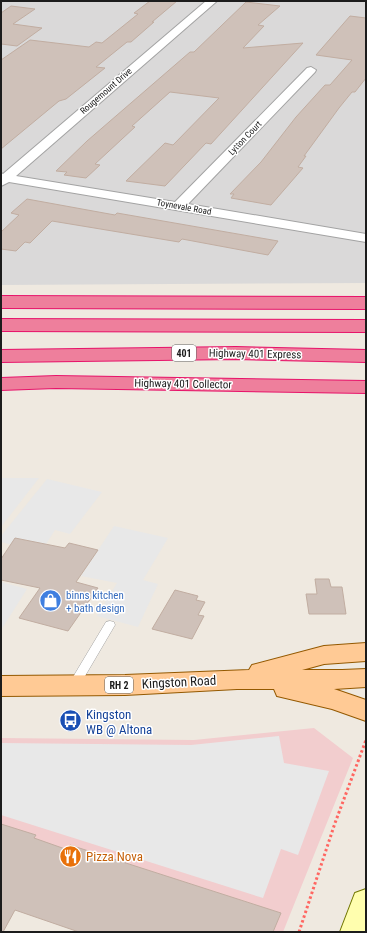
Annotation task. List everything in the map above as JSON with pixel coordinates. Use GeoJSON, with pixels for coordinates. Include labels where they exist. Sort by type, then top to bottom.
{"type":"FeatureCollection","features":[{"type":"Feature","properties":{"kind":"highway"},"geometry":{"type":"LineString","coordinates":[[1,302],[366,303]]}},
{"type":"Feature","properties":{"kind":"highway"},"geometry":{"type":"LineString","coordinates":[[1,325],[366,326]]}},
{"type":"Feature","properties":{"kind":"highway","name":"Highway 401 Express"},"geometry":{"type":"LineString","coordinates":[[1,356],[236,353],[366,356]]}},
{"type":"Feature","properties":{"kind":"highway","name":"Highway 401 Collector"},"geometry":{"type":"LineString","coordinates":[[1,384],[56,382],[366,387]]}},
{"type":"Feature","properties":{"kind":"main road","name":"Kingston Road"},"geometry":{"type":"LineString","coordinates":[[237,679],[324,655],[366,652]]}},
{"type":"Feature","properties":{"kind":"main road","name":"Kingston Road"},"geometry":{"type":"LineString","coordinates":[[1,686],[73,686],[237,679],[342,680],[366,678]]}},
{"type":"Feature","properties":{"kind":"main road"},"geometry":{"type":"LineString","coordinates":[[237,679],[337,700],[366,711]]}},
{"type":"Feature","properties":{"kind":"main road"},"geometry":{"type":"LineString","coordinates":[[356,932],[366,902]]}},
{"type":"Feature","properties":{"kind":"street","name":"Rougemount Drive"},"geometry":{"type":"LineString","coordinates":[[3,179],[212,1]]}},
{"type":"Feature","properties":{"kind":"street","name":"Lytton Court"},"geometry":{"type":"LineString","coordinates":[[179,206],[311,70]]}},
{"type":"Feature","properties":{"kind":"street","name":"Toynevale Road"},"geometry":{"type":"LineString","coordinates":[[3,179],[179,206],[366,238]]}},
{"type":"Feature","properties":{"kind":"lane"},"geometry":{"type":"LineString","coordinates":[[73,686],[110,625]]}},
{"type":"Feature","properties":{"kind":"path"},"geometry":{"type":"LineString","coordinates":[[298,932],[335,823],[366,740]]}},
{"type":"Feature","properties":{"kind":"shaded area"},"geometry":{"type":"Polygon","coordinates":[[[1,1],[366,1],[366,283],[1,285],[1,1]]]}},
{"type":"Feature","properties":{"kind":"shaded area"},"geometry":{"type":"Polygon","coordinates":[[[1,478],[39,478],[1,527],[1,478]]]}},
{"type":"Feature","properties":{"kind":"shaded area"},"geometry":{"type":"Polygon","coordinates":[[[47,479],[102,492],[70,534],[55,530],[41,552],[1,542],[1,536],[47,479]]]}},
{"type":"Feature","properties":{"kind":"shaded area"},"geometry":{"type":"Polygon","coordinates":[[[114,526],[168,538],[143,580],[158,584],[138,627],[97,616],[117,583],[81,576],[114,526]]]}},
{"type":"Feature","properties":{"kind":"shaded area"},"geometry":{"type":"Polygon","coordinates":[[[1,582],[27,589],[1,630],[1,582]]]}},
{"type":"Feature","properties":{"kind":"shaded area"},"geometry":{"type":"Polygon","coordinates":[[[314,728],[353,758],[283,932],[247,932],[1,863],[1,738],[194,740],[314,728]]]}},
{"type":"Feature","properties":{"kind":"shaded area"},"geometry":{"type":"Polygon","coordinates":[[[279,736],[284,763],[329,771],[298,855],[281,849],[263,898],[1,815],[1,743],[191,745],[279,736]]]}},
{"type":"Feature","properties":{"kind":"building"},"geometry":{"type":"Polygon","coordinates":[[[150,1],[177,1],[131,42],[127,42],[96,67],[105,68],[66,99],[59,101],[1,149],[1,60],[30,40],[89,47],[96,42],[102,43],[138,14],[134,13],[150,1]]]}},
{"type":"Feature","properties":{"kind":"building"},"geometry":{"type":"Polygon","coordinates":[[[246,2],[280,6],[258,25],[264,26],[243,48],[303,43],[211,144],[206,143],[165,186],[126,181],[165,143],[173,145],[219,98],[170,92],[132,126],[135,127],[95,164],[100,165],[86,178],[64,175],[67,172],[56,171],[87,141],[190,52],[194,52],[246,2]]]}},
{"type":"Feature","properties":{"kind":"building"},"geometry":{"type":"Polygon","coordinates":[[[11,6],[35,9],[13,24],[42,28],[17,46],[1,44],[1,13],[11,6]]]}},
{"type":"Feature","properties":{"kind":"building"},"geometry":{"type":"Polygon","coordinates":[[[350,16],[366,18],[366,78],[339,108],[304,156],[306,156],[298,167],[303,168],[271,205],[231,198],[234,194],[230,194],[261,162],[296,117],[325,85],[330,85],[352,60],[316,55],[350,16]]]}},
{"type":"Feature","properties":{"kind":"building"},"geometry":{"type":"Polygon","coordinates":[[[27,199],[115,215],[117,213],[278,241],[268,255],[182,239],[179,242],[52,221],[30,243],[25,242],[16,251],[1,249],[1,232],[19,215],[11,213],[27,199]]]}},
{"type":"Feature","properties":{"kind":"building"},"geometry":{"type":"Polygon","coordinates":[[[15,538],[65,548],[69,543],[98,550],[76,582],[98,588],[68,631],[19,618],[40,588],[1,580],[1,559],[15,538]]]}},
{"type":"Feature","properties":{"kind":"building"},"geometry":{"type":"Polygon","coordinates":[[[315,579],[329,579],[331,587],[342,587],[346,614],[309,614],[306,594],[317,594],[315,579]]]}},
{"type":"Feature","properties":{"kind":"building"},"geometry":{"type":"Polygon","coordinates":[[[175,590],[198,596],[196,600],[205,602],[198,615],[204,616],[192,639],[152,629],[175,590]]]}},
{"type":"Feature","properties":{"kind":"building"},"geometry":{"type":"Polygon","coordinates":[[[1,824],[36,835],[34,838],[68,850],[70,845],[281,913],[273,932],[79,932],[15,910],[3,932],[1,932],[1,824]]]}},
{"type":"Feature","properties":{"kind":"place","name":"binns kitchen + bath design"},"geometry":{"type":"Point","coordinates":[51,601]}},
{"type":"Feature","properties":{"kind":"place","name":"Kingston WB @ Altona"},"geometry":{"type":"Point","coordinates":[71,721]}},
{"type":"Feature","properties":{"kind":"place","name":"Pizza Nova"},"geometry":{"type":"Point","coordinates":[70,856]}}]}
